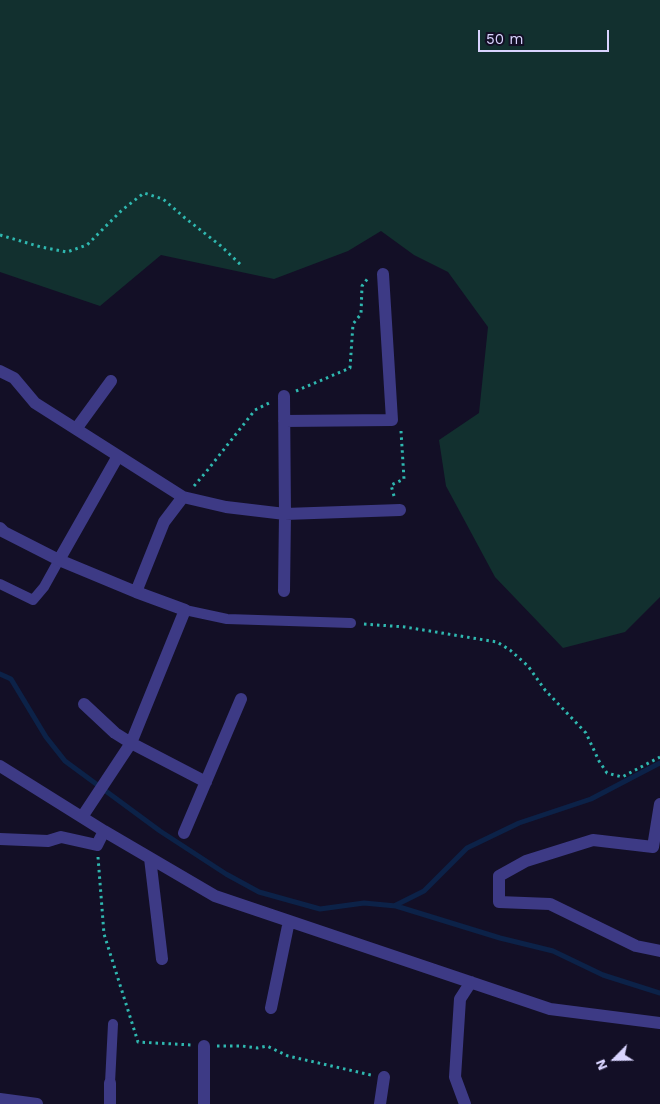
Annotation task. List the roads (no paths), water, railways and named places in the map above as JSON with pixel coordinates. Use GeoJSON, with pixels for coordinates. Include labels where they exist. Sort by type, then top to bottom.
{"type":"FeatureCollection","features":[{"type":"Feature","properties":{"kind":"street"},"geometry":{"type":"LineString","coordinates":[[284,421],[392,420],[383,274]]}},
{"type":"Feature","properties":{"kind":"street"},"geometry":{"type":"LineString","coordinates":[[0,370],[14,378],[35,403],[183,497],[226,507],[285,514],[400,510]]}},
{"type":"Feature","properties":{"kind":"street"},"geometry":{"type":"LineString","coordinates":[[76,430],[111,381]]}},
{"type":"Feature","properties":{"kind":"street"},"geometry":{"type":"LineString","coordinates":[[284,396],[284,591]]}},
{"type":"Feature","properties":{"kind":"street"},"geometry":{"type":"LineString","coordinates":[[59,560],[118,456]]}},
{"type":"Feature","properties":{"kind":"street"},"geometry":{"type":"LineString","coordinates":[[136,592],[164,522],[183,497]]}},
{"type":"Feature","properties":{"kind":"street"},"geometry":{"type":"LineString","coordinates":[[0,528],[4,532],[59,560],[185,610],[131,743],[82,817]]}},
{"type":"Feature","properties":{"kind":"street"},"geometry":{"type":"LineString","coordinates":[[184,833],[241,699]]}},
{"type":"Feature","properties":{"kind":"street"},"geometry":{"type":"LineString","coordinates":[[84,704],[116,733],[131,743],[206,782]]}},
{"type":"Feature","properties":{"kind":"street"},"geometry":{"type":"LineString","coordinates":[[0,766],[104,831],[215,896],[550,1008],[660,1023]]}},
{"type":"Feature","properties":{"kind":"street"},"geometry":{"type":"LineString","coordinates":[[660,804],[653,847],[593,840],[526,861],[499,876],[499,902],[550,904],[636,946],[660,951]]}},
{"type":"Feature","properties":{"kind":"street"},"geometry":{"type":"LineString","coordinates":[[0,839],[48,841],[61,837],[97,845],[104,831]]}},
{"type":"Feature","properties":{"kind":"street"},"geometry":{"type":"LineString","coordinates":[[150,858],[162,959]]}},
{"type":"Feature","properties":{"kind":"street"},"geometry":{"type":"LineString","coordinates":[[271,1008],[290,921]]}},
{"type":"Feature","properties":{"kind":"street"},"geometry":{"type":"LineString","coordinates":[[465,1104],[455,1077],[460,999],[471,982]]}},
{"type":"Feature","properties":{"kind":"street"},"geometry":{"type":"LineString","coordinates":[[204,1046],[204,1104]]}},
{"type":"Feature","properties":{"kind":"street"},"geometry":{"type":"LineString","coordinates":[[380,1104],[384,1077]]}},
{"type":"Feature","properties":{"kind":"street"},"geometry":{"type":"LineString","coordinates":[[110,1083],[110,1104]]}},
{"type":"Feature","properties":{"kind":"street"},"geometry":{"type":"LineString","coordinates":[[0,1099],[37,1104]]}},
{"type":"Feature","properties":{"kind":"lane"},"geometry":{"type":"LineString","coordinates":[[0,584],[33,600],[44,587],[59,560]]}},
{"type":"Feature","properties":{"kind":"lane"},"geometry":{"type":"LineString","coordinates":[[185,610],[226,619],[351,623]]}},
{"type":"Feature","properties":{"kind":"lane"},"geometry":{"type":"LineString","coordinates":[[110,1083],[113,1024]]}},
{"type":"Feature","properties":{"kind":"waterway"},"geometry":{"type":"LineString","coordinates":[[0,674],[11,679],[46,737],[65,761],[160,831],[226,874],[259,892],[320,909],[364,903],[396,906],[500,938],[553,951],[603,975],[660,993]]}},
{"type":"Feature","properties":{"kind":"waterway"},"geometry":{"type":"LineString","coordinates":[[396,905],[424,891],[467,848],[519,823],[591,799],[660,763]]}}]}
